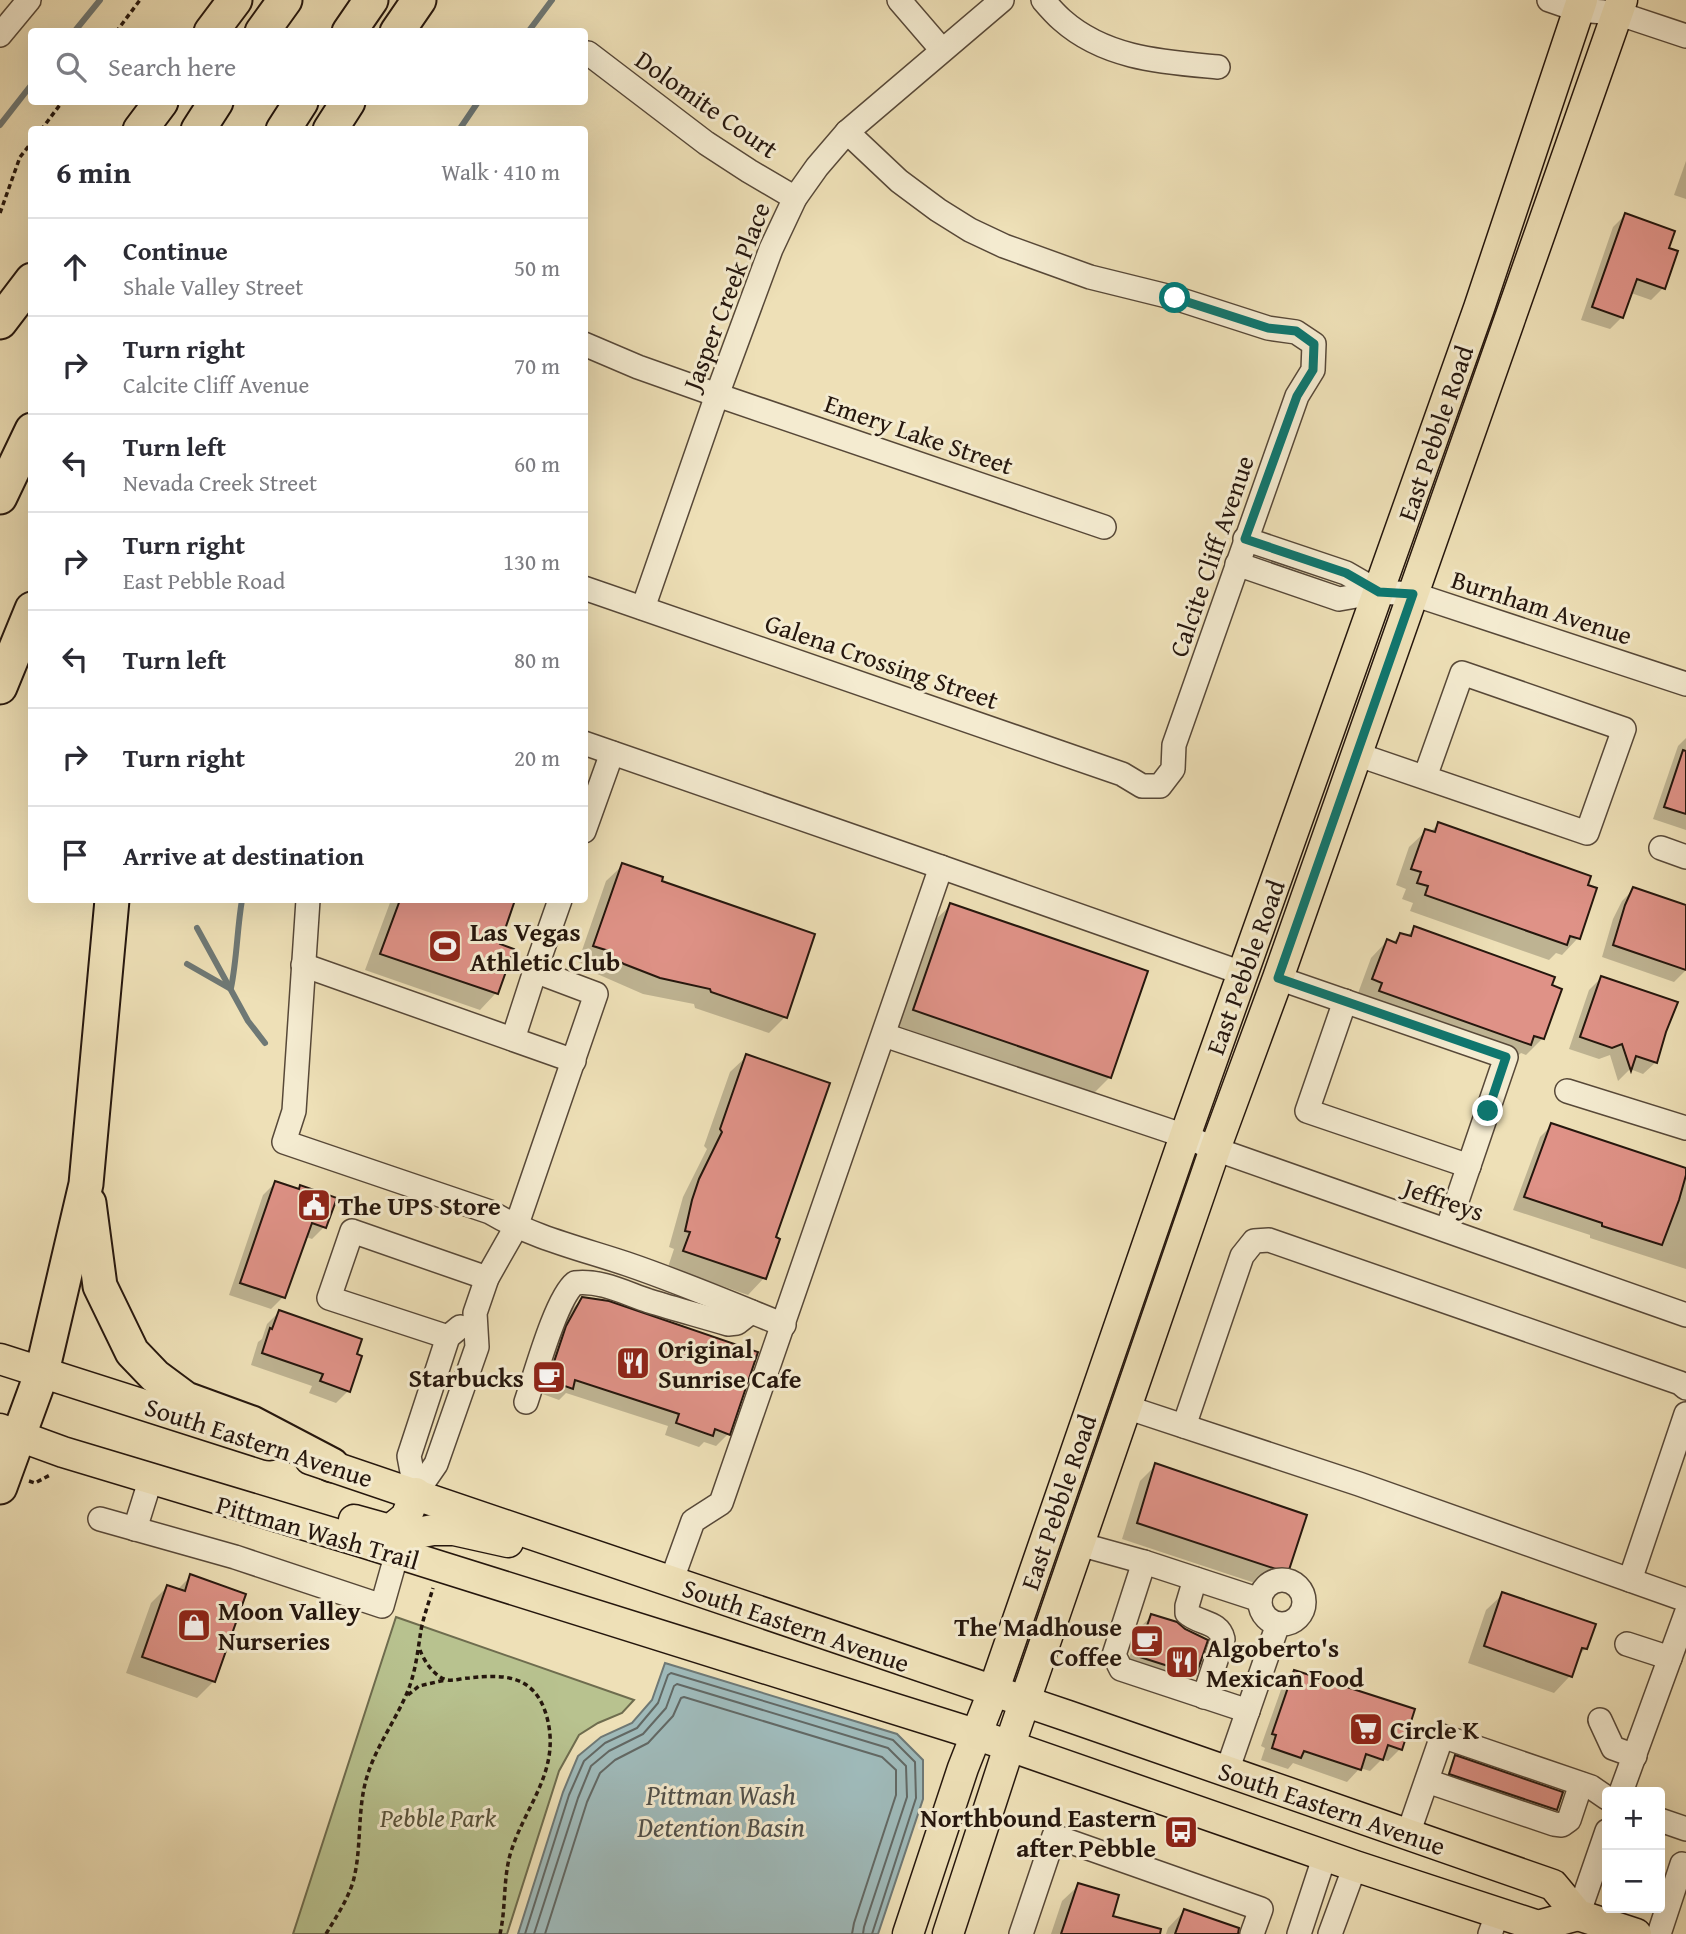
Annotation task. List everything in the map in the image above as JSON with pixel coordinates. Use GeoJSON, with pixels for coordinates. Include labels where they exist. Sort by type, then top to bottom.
{"type":"FeatureCollection","features":[{"type":"Feature","properties":{"kind":"highway"},"geometry":{"type":"LineString","coordinates":[[214,28],[235,0]]}},
{"type":"Feature","properties":{"kind":"highway"},"geometry":{"type":"LineString","coordinates":[[265,28],[285,0]]}},
{"type":"Feature","properties":{"kind":"highway"},"geometry":{"type":"LineString","coordinates":[[352,28],[371,0]]}},
{"type":"Feature","properties":{"kind":"highway"},"geometry":{"type":"LineString","coordinates":[[400,28],[419,0]]}},
{"type":"Feature","properties":{"kind":"highway"},"geometry":{"type":"LineString","coordinates":[[144,126],[159,105]]}},
{"type":"Feature","properties":{"kind":"highway"},"geometry":{"type":"LineString","coordinates":[[201,126],[214,105]]}},
{"type":"Feature","properties":{"kind":"highway"},"geometry":{"type":"LineString","coordinates":[[286,126],[299,105]]}},
{"type":"Feature","properties":{"kind":"highway"},"geometry":{"type":"LineString","coordinates":[[333,126],[346,105]]}},
{"type":"Feature","properties":{"kind":"highway"},"geometry":{"type":"LineString","coordinates":[[0,322],[28,285]]}},
{"type":"Feature","properties":{"kind":"highway"},"geometry":{"type":"LineString","coordinates":[[0,496],[28,438]]}},
{"type":"Feature","properties":{"kind":"highway"},"geometry":{"type":"LineString","coordinates":[[0,687],[28,619]]}},
{"type":"Feature","properties":{"kind":"highway"},"geometry":{"type":"LineString","coordinates":[[3,1480],[10,1433],[42,1372],[86,1184],[112,903]]}},
{"type":"Feature","properties":{"kind":"highway"},"geometry":{"type":"LineString","coordinates":[[86,1184],[100,1286],[132,1352],[155,1376],[186,1399],[252,1423],[332,1465]]}},
{"type":"Feature","properties":{"kind":"main road","name":"East Pebble Road"},"geometry":{"type":"LineString","coordinates":[[908,1934],[975,1734],[993,1692],[1242,973],[1479,308],[1580,5]]}},
{"type":"Feature","properties":{"kind":"main road","name":"East Pebble Road"},"geometry":{"type":"LineString","coordinates":[[948,1934],[1009,1747],[1215,1149],[1278,978],[1619,7]]}},
{"type":"Feature","properties":{"kind":"main road","name":"South Eastern Avenue"},"geometry":{"type":"LineString","coordinates":[[0,1359],[416,1493],[671,1583],[1408,1834],[1553,1885],[1578,1914],[1538,1926],[1494,1923],[1325,1855],[975,1734],[394,1564],[235,1504],[63,1452],[10,1433]]}},
{"type":"Feature","properties":{"kind":"main road"},"geometry":{"type":"LineString","coordinates":[[235,1504],[244,1494],[262,1494],[390,1530],[406,1517],[416,1493]]}},
{"type":"Feature","properties":{"kind":"main road"},"geometry":{"type":"LineString","coordinates":[[394,1564],[412,1534],[433,1530],[454,1530],[506,1542],[583,1550]]}},
{"type":"Feature","properties":{"kind":"main road"},"geometry":{"type":"LineString","coordinates":[[1578,1914],[1636,1934]]}},
{"type":"Feature","properties":{"kind":"street"},"geometry":{"type":"LineString","coordinates":[[0,35],[29,0]]}},
{"type":"Feature","properties":{"kind":"street"},"geometry":{"type":"LineString","coordinates":[[899,0],[942,50]]}},
{"type":"Feature","properties":{"kind":"street","name":"Jasper Creek Place"},"geometry":{"type":"LineString","coordinates":[[643,608],[771,248],[795,198],[817,167],[848,132],[1002,0]]}},
{"type":"Feature","properties":{"kind":"street"},"geometry":{"type":"LineString","coordinates":[[1043,0],[1060,19],[1077,32],[1125,54],[1154,61],[1218,67]]}},
{"type":"Feature","properties":{"kind":"street"},"geometry":{"type":"LineString","coordinates":[[1549,0],[1619,7],[1686,36]]}},
{"type":"Feature","properties":{"kind":"street","name":"Dolomite Court"},"geometry":{"type":"LineString","coordinates":[[588,53],[706,143],[795,198]]}},
{"type":"Feature","properties":{"kind":"street","name":"Calcite Cliff Avenue"},"geometry":{"type":"LineString","coordinates":[[848,132],[900,181],[938,210],[970,230],[1004,246],[1090,277],[1175,298],[1268,328],[1296,331],[1314,344],[1313,370],[1297,396],[1174,745],[1172,769],[1160,786]]}},
{"type":"Feature","properties":{"kind":"street","name":"Emery Lake Street"},"geometry":{"type":"LineString","coordinates":[[588,346],[717,395],[1104,527]]}},
{"type":"Feature","properties":{"kind":"street"},"geometry":{"type":"LineString","coordinates":[[1245,539],[1346,573],[1379,592]]}},
{"type":"Feature","properties":{"kind":"street"},"geometry":{"type":"LineString","coordinates":[[1237,564],[1339,599],[1379,592]]}},
{"type":"Feature","properties":{"kind":"street","name":"Galena Crossing Street"},"geometry":{"type":"LineString","coordinates":[[588,589],[1122,774],[1142,786],[1160,786]]}},
{"type":"Feature","properties":{"kind":"street","name":"Burnham Avenue"},"geometry":{"type":"LineString","coordinates":[[1379,592],[1413,594],[1686,684]]}},
{"type":"Feature","properties":{"kind":"street"},"geometry":{"type":"LineString","coordinates":[[1356,754],[1587,833],[1624,729],[1462,673],[1424,777]]}},
{"type":"Feature","properties":{"kind":"street"},"geometry":{"type":"LineString","coordinates":[[588,744],[1242,973]]}},
{"type":"Feature","properties":{"kind":"street"},"geometry":{"type":"LineString","coordinates":[[588,820],[612,753]]}},
{"type":"Feature","properties":{"kind":"street"},"geometry":{"type":"LineString","coordinates":[[1661,848],[1686,857]]}},
{"type":"Feature","properties":{"kind":"street"},"geometry":{"type":"LineString","coordinates":[[671,1583],[693,1521],[721,1503],[942,867]]}},
{"type":"Feature","properties":{"kind":"street"},"geometry":{"type":"LineString","coordinates":[[308,903],[295,1111],[284,1142],[490,1212],[516,1227],[628,1265],[784,1325]]}},
{"type":"Feature","properties":{"kind":"street"},"geometry":{"type":"LineString","coordinates":[[513,1039],[559,903]]}},
{"type":"Feature","properties":{"kind":"street"},"geometry":{"type":"LineString","coordinates":[[303,965],[574,1061]]}},
{"type":"Feature","properties":{"kind":"street"},"geometry":{"type":"LineString","coordinates":[[416,1493],[436,1464],[477,1347],[475,1313],[487,1278],[516,1227],[596,994],[535,971]]}},
{"type":"Feature","properties":{"kind":"street"},"geometry":{"type":"LineString","coordinates":[[1278,978],[1506,1057],[1447,1230]]}},
{"type":"Feature","properties":{"kind":"street"},"geometry":{"type":"LineString","coordinates":[[1345,1001],[1307,1111],[1469,1166]]}},
{"type":"Feature","properties":{"kind":"street","name":"Jeffreys"},"geometry":{"type":"LineString","coordinates":[[884,1035],[1185,1136],[1215,1149],[1686,1315]]}},
{"type":"Feature","properties":{"kind":"street"},"geometry":{"type":"LineString","coordinates":[[1567,1091],[1684,1122]]}},
{"type":"Feature","properties":{"kind":"street"},"geometry":{"type":"LineString","coordinates":[[448,1337],[329,1298],[352,1231],[487,1278]]}},
{"type":"Feature","properties":{"kind":"street"},"geometry":{"type":"LineString","coordinates":[[1184,1426],[1242,1256],[1254,1241],[1269,1240],[1667,1378],[1686,1388]]}},
{"type":"Feature","properties":{"kind":"street"},"geometry":{"type":"LineString","coordinates":[[526,1402],[565,1294],[575,1283],[587,1281],[600,1284],[728,1324],[737,1323],[751,1312]]}},
{"type":"Feature","properties":{"kind":"street"},"geometry":{"type":"LineString","coordinates":[[416,1493],[409,1456],[448,1337],[475,1313]]}},
{"type":"Feature","properties":{"kind":"street"},"geometry":{"type":"LineString","coordinates":[[1126,1407],[1359,1484],[1686,1600]]}},
{"type":"Feature","properties":{"kind":"street"},"geometry":{"type":"LineString","coordinates":[[1630,1580],[1686,1414]]}},
{"type":"Feature","properties":{"kind":"street"},"geometry":{"type":"LineString","coordinates":[[135,1529],[151,1478]]}},
{"type":"Feature","properties":{"kind":"street"},"geometry":{"type":"LineString","coordinates":[[100,1519],[235,1557],[382,1606],[394,1564]]}},
{"type":"Feature","properties":{"kind":"street"},"geometry":{"type":"LineString","coordinates":[[1079,1544],[1144,1562],[1260,1601]]}},
{"type":"Feature","properties":{"kind":"street"},"geometry":{"type":"LineString","coordinates":[[1144,1562],[1114,1655],[1121,1670],[1248,1711]]}},
{"type":"Feature","properties":{"kind":"street"},"geometry":{"type":"LineString","coordinates":[[1195,1579],[1187,1613],[1217,1627],[1223,1639],[1203,1697]]}},
{"type":"Feature","properties":{"kind":"street"},"geometry":{"type":"LineString","coordinates":[[1277,1580],[1293,1582],[1304,1595],[1302,1611],[1292,1622],[1278,1624],[1265,1617],[1261,1610],[1260,1601],[1264,1589],[1277,1580]]}},
{"type":"Feature","properties":{"kind":"street"},"geometry":{"type":"LineString","coordinates":[[1623,1787],[1686,1614]]}},
{"type":"Feature","properties":{"kind":"street"},"geometry":{"type":"LineString","coordinates":[[1227,1771],[1278,1624]]}},
{"type":"Feature","properties":{"kind":"street"},"geometry":{"type":"LineString","coordinates":[[1627,1644],[1670,1658]]}},
{"type":"Feature","properties":{"kind":"street"},"geometry":{"type":"LineString","coordinates":[[1600,1720],[1613,1748],[1634,1756]]}},
{"type":"Feature","properties":{"kind":"street"},"geometry":{"type":"LineString","coordinates":[[1408,1834],[1442,1737],[1591,1787],[1602,1795]]}},
{"type":"Feature","properties":{"kind":"street"},"geometry":{"type":"LineString","coordinates":[[1427,1781],[1562,1825],[1569,1820],[1581,1784]]}},
{"type":"Feature","properties":{"kind":"street"},"geometry":{"type":"LineString","coordinates":[[1665,1821],[1686,1829]]}},
{"type":"Feature","properties":{"kind":"street"},"geometry":{"type":"LineString","coordinates":[[1021,1934],[1054,1836],[1261,1909],[1252,1934]]}},
{"type":"Feature","properties":{"kind":"street"},"geometry":{"type":"LineString","coordinates":[[1578,1914],[1602,1846]]}},
{"type":"Feature","properties":{"kind":"street"},"geometry":{"type":"LineString","coordinates":[[1299,1934],[1325,1855]]}},
{"type":"Feature","properties":{"kind":"street"},"geometry":{"type":"LineString","coordinates":[[1659,1934],[1682,1864]]}},
{"type":"Feature","properties":{"kind":"street"},"geometry":{"type":"LineString","coordinates":[[1330,1934],[1355,1866]]}},
{"type":"Feature","properties":{"kind":"path"},"geometry":{"type":"LineString","coordinates":[[119,28],[140,0]]}},
{"type":"Feature","properties":{"kind":"path"},"geometry":{"type":"LineString","coordinates":[[44,126],[60,105]]}},
{"type":"Feature","properties":{"kind":"path"},"geometry":{"type":"LineString","coordinates":[[0,213],[20,157],[28,147]]}},
{"type":"Feature","properties":{"kind":"path"},"geometry":{"type":"LineString","coordinates":[[3,1480],[35,1483],[55,1475]]}},
{"type":"Feature","properties":{"kind":"path","name":"Pittman Wash Trail"},"geometry":{"type":"LineString","coordinates":[[326,1934],[353,1883],[362,1802],[370,1766],[404,1700],[414,1673],[424,1616],[434,1586],[394,1564]]}},
{"type":"Feature","properties":{"kind":"path"},"geometry":{"type":"LineString","coordinates":[[419,1648],[426,1663],[447,1680]]}},
{"type":"Feature","properties":{"kind":"path"},"geometry":{"type":"LineString","coordinates":[[404,1700],[419,1686],[447,1680],[501,1675],[530,1687],[540,1698],[547,1716],[550,1739],[547,1770],[511,1852],[505,1877],[500,1934]]}},
{"type":"Feature","properties":{"kind":"green space","name":"Pebble Park"},"geometry":{"type":"Polygon","coordinates":[[[396,1617],[634,1700],[622,1713],[579,1735],[559,1771],[507,1934],[293,1934],[396,1617]]]}},
{"type":"Feature","properties":{"kind":"water","name":"Pittman Wash Detention Basin"},"geometry":{"type":"Polygon","coordinates":[[[665,1663],[897,1734],[923,1760],[923,1799],[878,1934],[518,1934],[563,1792],[578,1756],[601,1737],[632,1723],[652,1700],[665,1663]]]}},
{"type":"Feature","properties":{"kind":"building"},"geometry":{"type":"Polygon","coordinates":[[[1625,213],[1675,231],[1669,248],[1678,251],[1665,289],[1637,279],[1623,318],[1592,307],[1625,213]]]}},
{"type":"Feature","properties":{"kind":"building"},"geometry":{"type":"Polygon","coordinates":[[[1683,750],[1686,751],[1686,814],[1664,807],[1683,750]]]}},
{"type":"Feature","properties":{"kind":"building"},"geometry":{"type":"Polygon","coordinates":[[[1438,822],[1591,876],[1588,885],[1597,888],[1580,939],[1570,936],[1567,945],[1425,895],[1428,886],[1417,883],[1421,872],[1411,869],[1425,829],[1435,832],[1438,822]]]}},
{"type":"Feature","properties":{"kind":"building"},"geometry":{"type":"Polygon","coordinates":[[[622,863],[663,877],[662,881],[815,934],[787,1018],[711,992],[710,989],[660,978],[624,964],[610,957],[612,952],[593,946],[622,863]]]}},
{"type":"Feature","properties":{"kind":"building"},"geometry":{"type":"Polygon","coordinates":[[[1633,887],[1686,905],[1686,970],[1613,945],[1633,887]]]}},
{"type":"Feature","properties":{"kind":"building","name":"Las Vegas Athletic Club"},"geometry":{"type":"Polygon","coordinates":[[[399,903],[514,903],[500,944],[514,949],[498,994],[380,954],[399,903]]]}},
{"type":"Feature","properties":{"kind":"building"},"geometry":{"type":"Polygon","coordinates":[[[950,903],[1148,971],[1111,1078],[913,1010],[950,903]]]}},
{"type":"Feature","properties":{"kind":"building"},"geometry":{"type":"Polygon","coordinates":[[[1414,926],[1555,977],[1552,985],[1562,989],[1544,1039],[1534,1036],[1531,1045],[1379,991],[1382,983],[1372,979],[1387,939],[1396,943],[1400,933],[1411,936],[1414,926]]]}},
{"type":"Feature","properties":{"kind":"building"},"geometry":{"type":"Polygon","coordinates":[[[1601,976],[1678,1002],[1657,1063],[1636,1056],[1631,1071],[1622,1044],[1612,1048],[1580,1037],[1601,976]]]}},
{"type":"Feature","properties":{"kind":"building"},"geometry":{"type":"Polygon","coordinates":[[[746,1054],[830,1083],[776,1237],[780,1239],[766,1279],[683,1251],[690,1232],[685,1231],[692,1200],[722,1132],[720,1129],[746,1054]]]}},
{"type":"Feature","properties":{"kind":"building"},"geometry":{"type":"Polygon","coordinates":[[[1551,1123],[1686,1168],[1679,1200],[1662,1245],[1524,1197],[1551,1123]]]}},
{"type":"Feature","properties":{"kind":"building"},"geometry":{"type":"Polygon","coordinates":[[[275,1181],[299,1189],[300,1185],[337,1198],[326,1228],[312,1223],[285,1298],[240,1283],[275,1181]]]}},
{"type":"Feature","properties":{"kind":"building"},"geometry":{"type":"Polygon","coordinates":[[[582,1297],[609,1301],[758,1352],[730,1435],[715,1429],[713,1436],[676,1423],[679,1414],[575,1380],[573,1389],[548,1380],[566,1326],[582,1297]]]}},
{"type":"Feature","properties":{"kind":"building"},"geometry":{"type":"Polygon","coordinates":[[[279,1310],[362,1339],[357,1354],[362,1356],[350,1392],[320,1381],[323,1374],[262,1353],[279,1310]]]}},
{"type":"Feature","properties":{"kind":"building"},"geometry":{"type":"Polygon","coordinates":[[[1155,1463],[1307,1515],[1288,1573],[1137,1523],[1155,1463]]]}},
{"type":"Feature","properties":{"kind":"building","name":"Moon Valley Nurseries"},"geometry":{"type":"Polygon","coordinates":[[[190,1574],[246,1594],[215,1682],[142,1657],[167,1585],[185,1591],[190,1574]]]}},
{"type":"Feature","properties":{"kind":"building"},"geometry":{"type":"Polygon","coordinates":[[[1502,1592],[1596,1624],[1587,1649],[1582,1648],[1572,1677],[1484,1646],[1502,1592]]]}},
{"type":"Feature","properties":{"kind":"building"},"geometry":{"type":"Polygon","coordinates":[[[1151,1614],[1177,1622],[1208,1640],[1196,1675],[1137,1656],[1151,1614]]]}},
{"type":"Feature","properties":{"kind":"building"},"geometry":{"type":"Polygon","coordinates":[[[1294,1670],[1415,1709],[1402,1750],[1388,1745],[1383,1760],[1366,1754],[1361,1770],[1304,1751],[1301,1758],[1272,1748],[1276,1735],[1272,1734],[1294,1670]]]}},
{"type":"Feature","properties":{"kind":"building"},"geometry":{"type":"Polygon","coordinates":[[[1455,1755],[1563,1792],[1557,1810],[1449,1774],[1455,1755]]]}},
{"type":"Feature","properties":{"kind":"building"},"geometry":{"type":"Polygon","coordinates":[[[1078,1883],[1119,1895],[1113,1916],[1161,1929],[1160,1934],[1061,1934],[1078,1883]]]}},
{"type":"Feature","properties":{"kind":"building"},"geometry":{"type":"Polygon","coordinates":[[[1184,1909],[1239,1928],[1238,1934],[1175,1934],[1184,1909]]]}},
{"type":"Feature","properties":{"kind":"waterway"},"geometry":{"type":"LineString","coordinates":[[77,28],[100,0]]}},
{"type":"Feature","properties":{"kind":"waterway"},"geometry":{"type":"LineString","coordinates":[[531,28],[552,0]]}},
{"type":"Feature","properties":{"kind":"waterway"},"geometry":{"type":"LineString","coordinates":[[0,125],[28,89]]}},
{"type":"Feature","properties":{"kind":"waterway"},"geometry":{"type":"LineString","coordinates":[[462,126],[476,105]]}},
{"type":"Feature","properties":{"kind":"waterway"},"geometry":{"type":"LineString","coordinates":[[231,988],[242,903]]}},
{"type":"Feature","properties":{"kind":"waterway"},"geometry":{"type":"LineString","coordinates":[[197,928],[248,1021],[265,1043]]}},
{"type":"Feature","properties":{"kind":"waterway"},"geometry":{"type":"LineString","coordinates":[[187,964],[229,988]]}},
{"type":"Feature","properties":{"kind":"place","name":"Las Vegas Athletic Club"},"geometry":{"type":"Point","coordinates":[445,946]}},
{"type":"Feature","properties":{"kind":"place","name":"The UPS Store"},"geometry":{"type":"Point","coordinates":[314,1205]}},
{"type":"Feature","properties":{"kind":"place","name":"Original Sunrise Cafe"},"geometry":{"type":"Point","coordinates":[633,1363]}},
{"type":"Feature","properties":{"kind":"place","name":"Starbucks"},"geometry":{"type":"Point","coordinates":[549,1377]}},
{"type":"Feature","properties":{"kind":"place","name":"Moon Valley Nurseries"},"geometry":{"type":"Point","coordinates":[194,1625]}},
{"type":"Feature","properties":{"kind":"place","name":"The Madhouse Coffee"},"geometry":{"type":"Point","coordinates":[1147,1641]}},
{"type":"Feature","properties":{"kind":"place","name":"Algoberto's Mexican Food"},"geometry":{"type":"Point","coordinates":[1182,1662]}},
{"type":"Feature","properties":{"kind":"place","name":"Circle K"},"geometry":{"type":"Point","coordinates":[1366,1729]}},
{"type":"Feature","properties":{"kind":"place","name":"Northbound Eastern after Pebble"},"geometry":{"type":"Point","coordinates":[1181,1832]}},
{"type":"Feature","properties":{"kind":"route"},"geometry":{"type":"LineString","coordinates":[[1175,298],[1268,328],[1296,331],[1314,344],[1313,370],[1297,396],[1245,539],[1346,573],[1379,592],[1413,594],[1278,978],[1506,1057],[1488,1111]]}}]}
